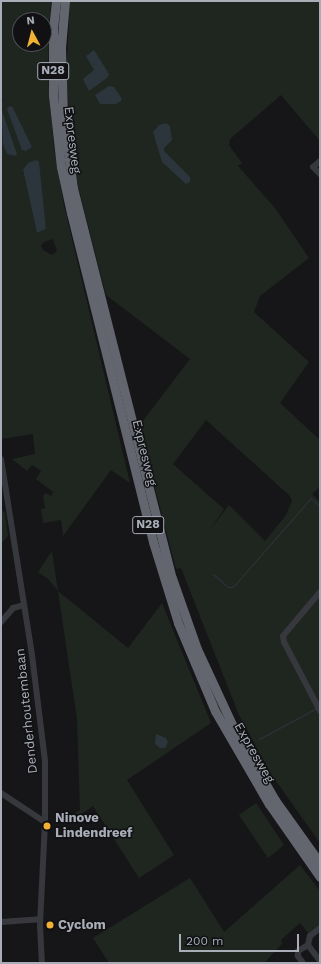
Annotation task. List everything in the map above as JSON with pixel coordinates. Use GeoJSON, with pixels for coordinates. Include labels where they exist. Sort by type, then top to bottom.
{"type":"FeatureCollection","features":[{"type":"Feature","properties":{"kind":"highway","name":"Expresweg"},"geometry":{"type":"LineString","coordinates":[[56,1],[53,32],[53,95],[61,167],[93,305],[155,550],[178,624],[216,711],[265,799],[320,877]]}},
{"type":"Feature","properties":{"kind":"highway","name":"Expresweg"},"geometry":{"type":"LineString","coordinates":[[65,1],[61,48],[62,110],[73,188],[172,578],[197,649],[235,731],[275,800],[320,863]]}},
{"type":"Feature","properties":{"kind":"street"},"geometry":{"type":"LineString","coordinates":[[320,161],[313,167],[320,174]]}},
{"type":"Feature","properties":{"kind":"street","name":"Denderhoutembaan"},"geometry":{"type":"LineString","coordinates":[[1,461],[32,655],[45,761],[45,822],[40,919],[42,963]]}},
{"type":"Feature","properties":{"kind":"street"},"geometry":{"type":"LineString","coordinates":[[320,592],[283,636],[284,642],[320,711]]}},
{"type":"Feature","properties":{"kind":"street"},"geometry":{"type":"LineString","coordinates":[[1,622],[11,610],[24,606]]}},
{"type":"Feature","properties":{"kind":"street"},"geometry":{"type":"LineString","coordinates":[[1,793],[45,822]]}},
{"type":"Feature","properties":{"kind":"street"},"geometry":{"type":"LineString","coordinates":[[1,922],[40,919]]}},
{"type":"Feature","properties":{"kind":"street"},"geometry":{"type":"LineString","coordinates":[[303,963],[298,956],[298,951],[308,945],[310,936],[320,928]]}},
{"type":"Feature","properties":{"kind":"street"},"geometry":{"type":"LineString","coordinates":[[308,945],[319,959],[312,963]]}},
{"type":"Feature","properties":{"kind":"shaded area"},"geometry":{"type":"Polygon","coordinates":[[[1,1],[51,1],[50,12],[12,12],[12,52],[49,52],[48,78],[54,149],[63,201],[130,483],[111,470],[63,536],[61,520],[43,523],[41,509],[45,508],[43,496],[46,493],[51,496],[53,492],[36,479],[41,471],[32,465],[27,471],[12,459],[35,454],[33,434],[1,439],[1,102],[3,101],[1,95],[1,1]],[[23,170],[37,233],[46,229],[44,216],[23,170]],[[53,239],[44,242],[41,245],[43,250],[52,255],[57,251],[53,239]]]}},
{"type":"Feature","properties":{"kind":"shaded area"},"geometry":{"type":"Polygon","coordinates":[[[70,1],[320,1],[320,141],[281,95],[230,139],[229,145],[242,163],[238,166],[275,208],[309,258],[260,296],[254,312],[309,362],[280,403],[320,440],[320,487],[312,494],[320,502],[320,843],[271,774],[239,715],[181,568],[176,569],[139,426],[190,359],[106,295],[78,186],[74,161],[66,78],[70,1]],[[206,420],[173,464],[224,509],[209,531],[229,505],[265,541],[286,515],[292,501],[290,496],[206,420]]]}},
{"type":"Feature","properties":{"kind":"shaded area"},"geometry":{"type":"Polygon","coordinates":[[[94,50],[109,74],[107,78],[89,91],[83,79],[94,70],[86,56],[94,50]]]}},
{"type":"Feature","properties":{"kind":"shaded area"},"geometry":{"type":"Polygon","coordinates":[[[109,86],[114,87],[122,99],[121,101],[116,104],[100,104],[95,95],[109,86]]]}},
{"type":"Feature","properties":{"kind":"shaded area"},"geometry":{"type":"Polygon","coordinates":[[[12,106],[32,147],[26,151],[22,150],[7,109],[8,107],[12,106]]]}},
{"type":"Feature","properties":{"kind":"shaded area"},"geometry":{"type":"Polygon","coordinates":[[[1,108],[17,154],[15,156],[7,154],[3,144],[1,108]]]}},
{"type":"Feature","properties":{"kind":"shaded area"},"geometry":{"type":"Polygon","coordinates":[[[166,123],[170,126],[172,140],[164,148],[164,151],[190,177],[190,182],[186,184],[162,162],[153,132],[159,125],[166,123]]]}},
{"type":"Feature","properties":{"kind":"shaded area"},"geometry":{"type":"Polygon","coordinates":[[[36,160],[39,162],[46,229],[37,233],[23,170],[28,163],[36,160]]]}},
{"type":"Feature","properties":{"kind":"shaded area"},"geometry":{"type":"Polygon","coordinates":[[[2,510],[5,513],[8,536],[1,544],[2,510]]]}},
{"type":"Feature","properties":{"kind":"shaded area"},"geometry":{"type":"Polygon","coordinates":[[[52,551],[58,591],[48,579],[38,572],[52,551]]]}},
{"type":"Feature","properties":{"kind":"shaded area"},"geometry":{"type":"Polygon","coordinates":[[[58,591],[128,648],[162,603],[211,723],[127,780],[174,855],[139,878],[93,806],[79,816],[75,813],[80,810],[77,719],[58,591]]]}},
{"type":"Feature","properties":{"kind":"shaded area"},"geometry":{"type":"Polygon","coordinates":[[[156,734],[166,738],[168,742],[165,748],[160,748],[155,744],[156,734]]]}},
{"type":"Feature","properties":{"kind":"shaded area"},"geometry":{"type":"Polygon","coordinates":[[[256,803],[284,845],[268,858],[239,815],[256,803]]]}},
{"type":"Feature","properties":{"kind":"shaded area"},"geometry":{"type":"Polygon","coordinates":[[[300,865],[320,891],[320,925],[309,934],[300,923],[281,940],[282,944],[264,963],[109,963],[93,938],[190,878],[224,932],[300,865]]]}},
{"type":"Feature","properties":{"kind":"waterway"},"geometry":{"type":"LineString","coordinates":[[213,574],[228,587],[233,587],[311,498],[320,506]]}},
{"type":"Feature","properties":{"kind":"waterway"},"geometry":{"type":"LineString","coordinates":[[259,739],[315,709]]}},
{"type":"Feature","properties":{"kind":"place","name":"Ninove Lindendreef"},"geometry":{"type":"Point","coordinates":[47,826]}},
{"type":"Feature","properties":{"kind":"place","name":"Cyclom"},"geometry":{"type":"Point","coordinates":[50,925]}}]}
